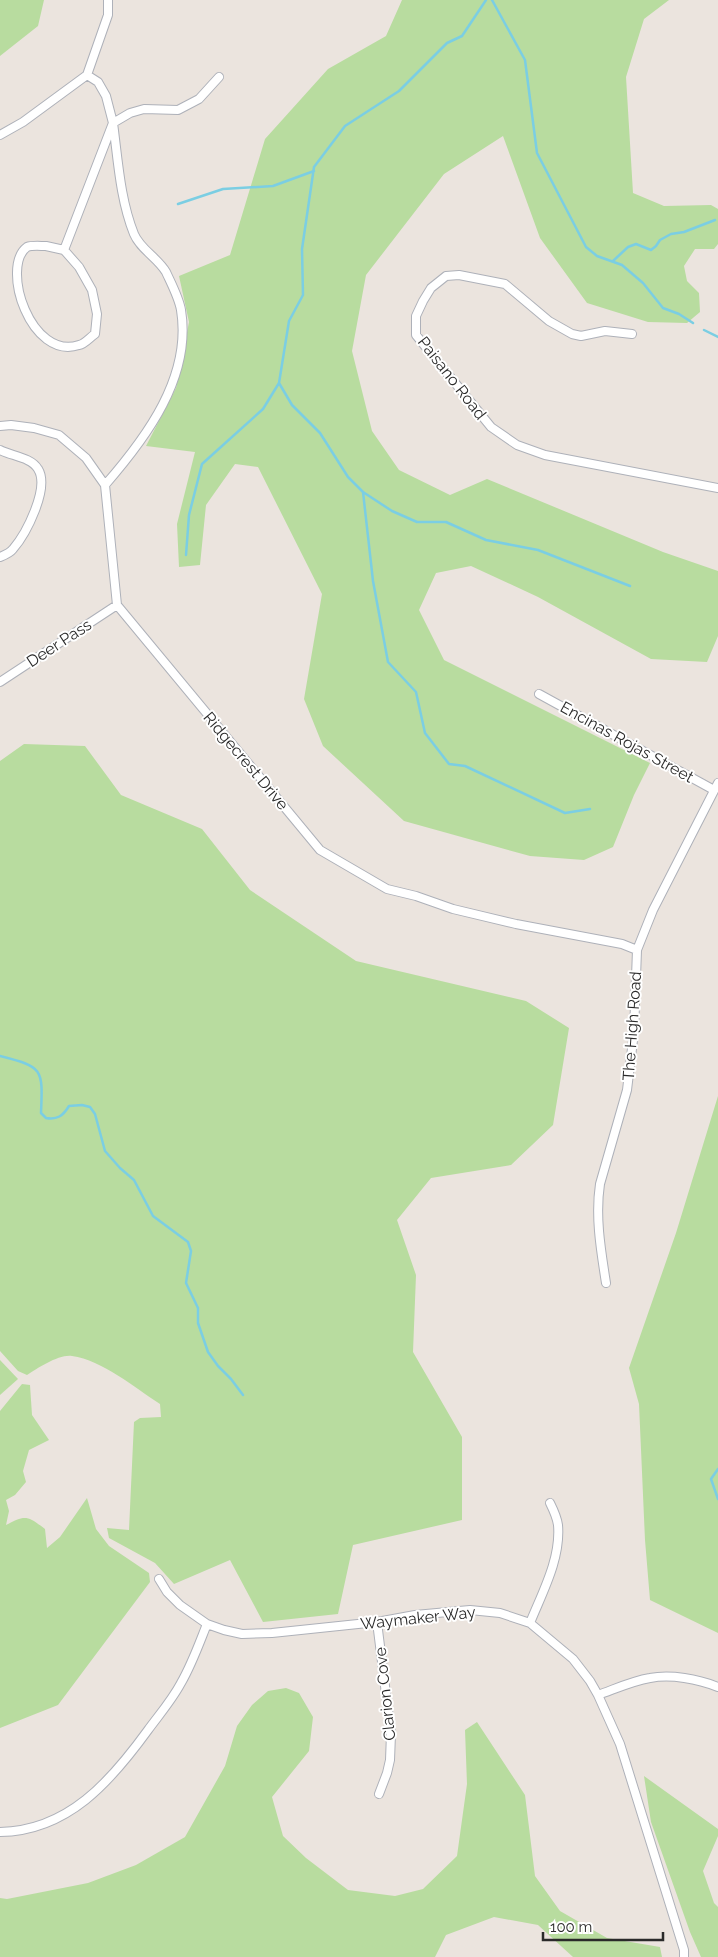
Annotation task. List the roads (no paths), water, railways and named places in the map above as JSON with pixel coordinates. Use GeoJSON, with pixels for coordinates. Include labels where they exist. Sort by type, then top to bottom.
{"type":"FeatureCollection","features":[{"type":"Feature","properties":{"kind":"street"},"geometry":{"type":"LineString","coordinates":[[0,135],[22,122],[86,75],[108,14],[108,0]]}},
{"type":"Feature","properties":{"kind":"street"},"geometry":{"type":"LineString","coordinates":[[86,75],[98,82],[106,96],[113,123],[125,209],[135,238],[165,270],[181,309],[183,331],[179,361],[168,395],[153,423],[132,454],[105,485]]}},
{"type":"Feature","properties":{"kind":"street"},"geometry":{"type":"LineString","coordinates":[[64,250],[113,123],[130,113],[144,109],[178,110],[199,99],[219,77]]}},
{"type":"Feature","properties":{"kind":"street"},"geometry":{"type":"LineString","coordinates":[[10,263],[17,253],[28,247],[46,246],[64,250],[79,267],[92,290],[97,314],[95,334],[80,345],[67,346],[49,343],[32,332],[16,310]]}},
{"type":"Feature","properties":{"kind":"street","name":"Paisano Road"},"geometry":{"type":"LineString","coordinates":[[632,334],[605,331],[581,336],[572,334],[549,321],[505,284],[459,275],[446,276],[431,288],[416,316],[416,335],[491,427],[516,444],[545,455],[718,488]]}},
{"type":"Feature","properties":{"kind":"street"},"geometry":{"type":"LineString","coordinates":[[0,426],[11,425],[34,428],[59,435],[86,458],[105,485],[117,605]]}},
{"type":"Feature","properties":{"kind":"street"},"geometry":{"type":"LineString","coordinates":[[0,450],[32,463],[39,470],[40,482],[40,496],[33,516],[13,548],[0,557]]}},
{"type":"Feature","properties":{"kind":"street","name":"Deer Pass"},"geometry":{"type":"LineString","coordinates":[[0,682],[117,605]]}},
{"type":"Feature","properties":{"kind":"street","name":"Ridgecrest Drive"},"geometry":{"type":"LineString","coordinates":[[117,605],[320,850],[387,889],[416,896],[453,909],[516,924],[622,944],[637,950]]}},
{"type":"Feature","properties":{"kind":"street","name":"Encinas Rojas Street"},"geometry":{"type":"LineString","coordinates":[[539,694],[716,786]]}},
{"type":"Feature","properties":{"kind":"street","name":"The High Road"},"geometry":{"type":"LineString","coordinates":[[606,1284],[600,1240],[598,1200],[600,1184],[627,1090],[634,1032],[637,950],[653,910],[716,786]]}},
{"type":"Feature","properties":{"kind":"street"},"geometry":{"type":"LineString","coordinates":[[530,1623],[552,1567],[557,1547],[558,1524],[550,1503]]}},
{"type":"Feature","properties":{"kind":"street","name":"Waymaker Way"},"geometry":{"type":"LineString","coordinates":[[159,1579],[167,1592],[180,1605],[207,1624],[242,1634],[272,1633],[377,1622],[415,1615],[470,1610],[500,1613],[530,1623],[573,1659],[598,1695],[620,1744],[684,1950],[684,1957]]}},
{"type":"Feature","properties":{"kind":"street","name":"Clarion Cove"},"geometry":{"type":"LineString","coordinates":[[377,1622],[391,1734],[388,1773],[378,1794]]}},
{"type":"Feature","properties":{"kind":"street"},"geometry":{"type":"LineString","coordinates":[[0,1832],[30,1828],[56,1819],[94,1794],[108,1781],[136,1747],[181,1684],[207,1624]]}},
{"type":"Feature","properties":{"kind":"street"},"geometry":{"type":"LineString","coordinates":[[598,1695],[650,1678],[674,1677],[692,1679],[718,1688]]}},
{"type":"Feature","properties":{"kind":"waterway"},"geometry":{"type":"LineString","coordinates":[[186,555],[189,515],[202,464],[263,409],[279,383],[289,321],[303,295],[302,249],[314,167],[345,126],[399,91],[447,43],[462,36],[486,0]]}},
{"type":"Feature","properties":{"kind":"waterway"},"geometry":{"type":"LineString","coordinates":[[492,0],[525,60],[537,153],[586,247],[597,256],[622,265],[643,283],[663,308],[679,314],[693,323]]}},
{"type":"Feature","properties":{"kind":"waterway"},"geometry":{"type":"LineString","coordinates":[[178,204],[223,189],[273,186],[314,171]]}},
{"type":"Feature","properties":{"kind":"waterway"},"geometry":{"type":"LineString","coordinates":[[613,261],[628,247],[636,244],[651,250],[660,240],[671,234],[684,232],[715,220]]}},
{"type":"Feature","properties":{"kind":"waterway"},"geometry":{"type":"LineString","coordinates":[[704,330],[718,337]]}},
{"type":"Feature","properties":{"kind":"waterway"},"geometry":{"type":"LineString","coordinates":[[279,383],[292,405],[320,433],[348,477],[363,492],[373,581],[388,662],[416,692],[425,733],[449,764],[465,766],[565,813],[590,809]]}},
{"type":"Feature","properties":{"kind":"waterway"},"geometry":{"type":"LineString","coordinates":[[363,492],[392,511],[417,522],[446,522],[486,540],[538,550],[630,586]]}},
{"type":"Feature","properties":{"kind":"waterway"},"geometry":{"type":"LineString","coordinates":[[0,1056],[25,1063],[37,1072],[41,1087],[41,1113],[46,1118],[59,1116],[69,1106],[82,1105],[90,1107],[95,1114],[105,1151],[134,1180],[153,1216],[188,1242],[191,1251],[186,1283],[198,1308],[198,1323],[208,1352],[243,1395]]}},
{"type":"Feature","properties":{"kind":"waterway"},"geometry":{"type":"LineString","coordinates":[[718,1469],[711,1479],[718,1499]]}}]}
